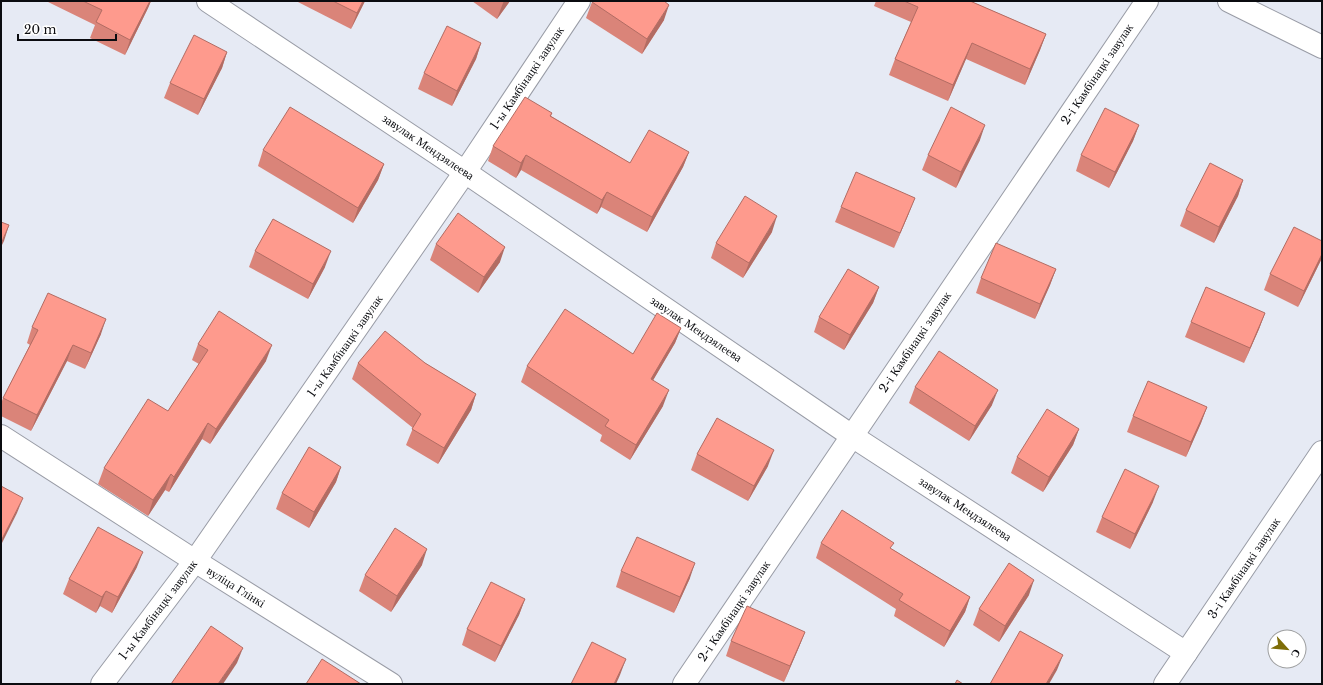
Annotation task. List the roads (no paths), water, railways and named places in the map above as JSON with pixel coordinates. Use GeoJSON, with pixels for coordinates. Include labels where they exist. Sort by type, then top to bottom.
{"type":"FeatureCollection","features":[{"type":"Feature","properties":{"kind":"street","name":"завулак Мендзялеева"},"geometry":{"type":"LineString","coordinates":[[208,1],[465,172],[852,436],[1186,653]]}},
{"type":"Feature","properties":{"kind":"street","name":"1-ы Камбінацкі завулак"},"geometry":{"type":"LineString","coordinates":[[102,684],[195,561],[465,172],[579,1]]}},
{"type":"Feature","properties":{"kind":"street","name":"2-і Камбінацкі завулак"},"geometry":{"type":"LineString","coordinates":[[684,684],[1147,1]]}},
{"type":"Feature","properties":{"kind":"street"},"geometry":{"type":"LineString","coordinates":[[1236,3],[1322,47]]}},
{"type":"Feature","properties":{"kind":"street","name":"вуліца Глінкі"},"geometry":{"type":"LineString","coordinates":[[1,436],[195,561],[391,684]]}},
{"type":"Feature","properties":{"kind":"street","name":"3-і Камбінацкі завулак"},"geometry":{"type":"LineString","coordinates":[[1165,684],[1322,452]]}}]}
